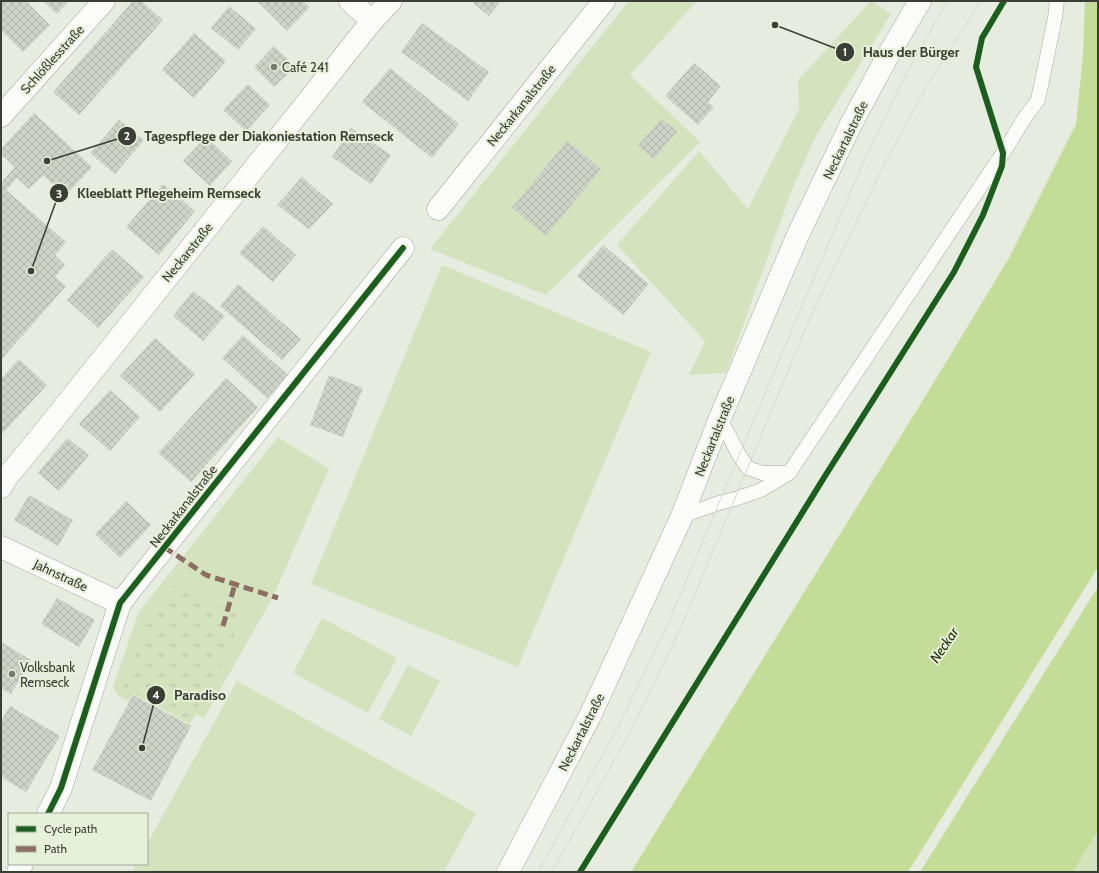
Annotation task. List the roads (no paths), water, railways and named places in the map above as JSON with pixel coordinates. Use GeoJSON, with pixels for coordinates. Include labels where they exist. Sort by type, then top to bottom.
{"type":"FeatureCollection","features":[{"type":"Feature","properties":{"kind":"street","name":"Schlößlesstraße"},"geometry":{"type":"LineString","coordinates":[[1,116],[104,1]]}},
{"type":"Feature","properties":{"kind":"street"},"geometry":{"type":"LineString","coordinates":[[350,1],[372,21]]}},
{"type":"Feature","properties":{"kind":"street","name":"Neckarstraße"},"geometry":{"type":"LineString","coordinates":[[3,478],[36,442],[372,21],[391,1]]}},
{"type":"Feature","properties":{"kind":"street","name":"Neckarkanalstraße"},"geometry":{"type":"LineString","coordinates":[[438,209],[604,1]]}},
{"type":"Feature","properties":{"kind":"street","name":"Neckartalstraße"},"geometry":{"type":"LineString","coordinates":[[508,872],[590,716],[682,516],[720,418],[798,238],[840,147],[886,59],[920,1]]}},
{"type":"Feature","properties":{"kind":"street","name":"Neckarkanalstraße"},"geometry":{"type":"LineString","coordinates":[[48,813],[61,788],[120,603],[403,248]]}},
{"type":"Feature","properties":{"kind":"street","name":"Jahnstraße"},"geometry":{"type":"LineString","coordinates":[[1,547],[120,603]]}},
{"type":"Feature","properties":{"kind":"lane"},"geometry":{"type":"LineString","coordinates":[[682,516],[761,490],[789,473],[1038,100],[1055,18],[1057,1]]}},
{"type":"Feature","properties":{"kind":"lane"},"geometry":{"type":"LineString","coordinates":[[720,418],[739,455],[748,468],[762,473],[789,473]]}},
{"type":"Feature","properties":{"kind":"water","name":"Neckar"},"geometry":{"type":"Polygon","coordinates":[[[1085,1],[1098,1],[1098,567],[908,872],[631,872],[928,392],[1009,258],[1076,124],[1083,55],[1085,1]]]}},
{"type":"Feature","properties":{"kind":"water"},"geometry":{"type":"Polygon","coordinates":[[[1098,587],[1098,830],[1073,872],[920,872],[1098,587]]]}},
{"type":"Feature","properties":{"kind":"tram line"},"geometry":{"type":"LineString","coordinates":[[538,872],[620,723],[670,619],[863,163],[905,76],[947,1]]}},
{"type":"Feature","properties":{"kind":"tram line"},"geometry":{"type":"LineString","coordinates":[[552,872],[634,725],[682,625],[811,316],[882,169],[926,87],[981,1]]}},
{"type":"Feature","properties":{"kind":"place","name":"Haus der Bürger"},"geometry":{"type":"Point","coordinates":[775,25]}},
{"type":"Feature","properties":{"kind":"place","name":"Café 241"},"geometry":{"type":"Point","coordinates":[274,67]}},
{"type":"Feature","properties":{"kind":"place","name":"Tagespflege der Diakoniestation Remseck"},"geometry":{"type":"Point","coordinates":[47,161]}},
{"type":"Feature","properties":{"kind":"place","name":"Kleeblatt Pflegeheim Remseck"},"geometry":{"type":"Point","coordinates":[31,271]}},
{"type":"Feature","properties":{"kind":"place","name":"Volksbank Remseck"},"geometry":{"type":"Point","coordinates":[12,674]}},
{"type":"Feature","properties":{"kind":"place","name":"Paradiso"},"geometry":{"type":"Point","coordinates":[142,748]}}]}
